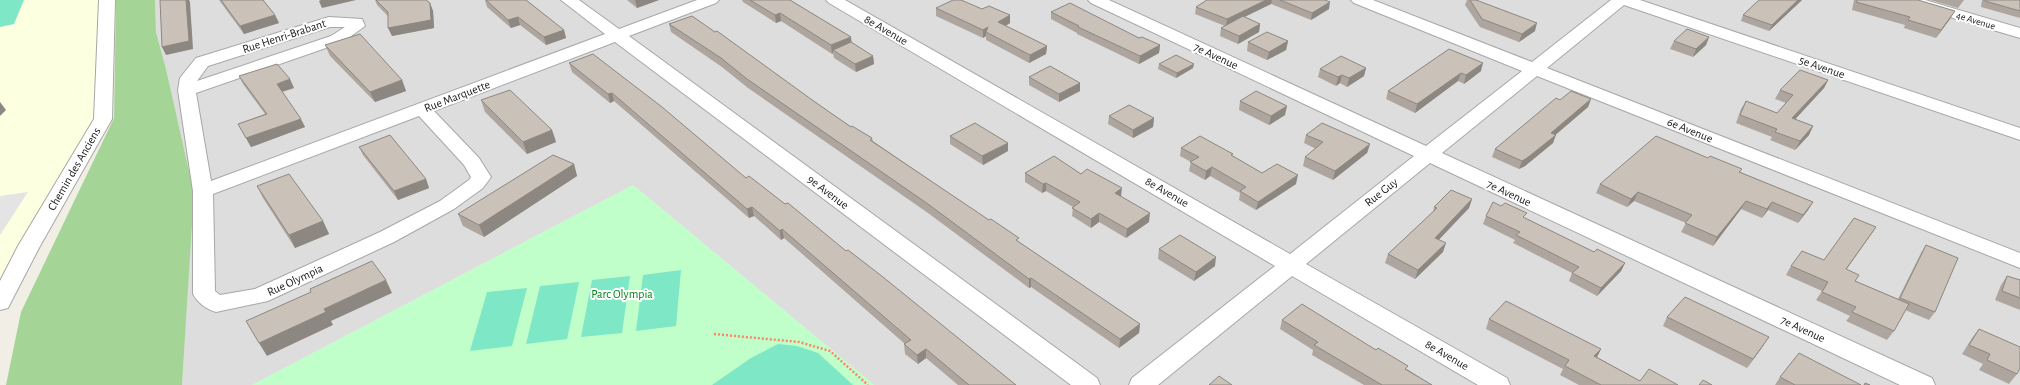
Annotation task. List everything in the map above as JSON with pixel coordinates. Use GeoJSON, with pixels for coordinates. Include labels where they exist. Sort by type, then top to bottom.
{"type":"FeatureCollection","features":[{"type":"Feature","properties":{"kind":"street","name":"Chemin des Anciens"},"geometry":{"type":"LineString","coordinates":[[0,302],[29,246],[103,119],[107,0]]}},
{"type":"Feature","properties":{"kind":"street","name":"9e Avenue"},"geometry":{"type":"LineString","coordinates":[[569,0],[1088,385]]}},
{"type":"Feature","properties":{"kind":"street","name":"Rue Marquette"},"geometry":{"type":"LineString","coordinates":[[203,191],[711,0]]}},
{"type":"Feature","properties":{"kind":"street","name":"8e Avenue"},"geometry":{"type":"LineString","coordinates":[[834,0],[1291,263],[1498,385]]}},
{"type":"Feature","properties":{"kind":"street","name":"7e Avenue"},"geometry":{"type":"LineString","coordinates":[[1096,0],[1923,385]]}},
{"type":"Feature","properties":{"kind":"street","name":"6e Avenue"},"geometry":{"type":"LineString","coordinates":[[1359,0],[2020,261]]}},
{"type":"Feature","properties":{"kind":"street","name":"Rue Guy"},"geometry":{"type":"LineString","coordinates":[[1141,385],[1291,263],[1621,0]]}},
{"type":"Feature","properties":{"kind":"street","name":"5e Avenue"},"geometry":{"type":"LineString","coordinates":[[1624,0],[2020,134]]}},
{"type":"Feature","properties":{"kind":"street","name":"4e Avenue"},"geometry":{"type":"LineString","coordinates":[[1908,0],[2020,33]]}},
{"type":"Feature","properties":{"kind":"street","name":"Rue Henri-Brabant"},"geometry":{"type":"LineString","coordinates":[[330,22],[356,22],[358,26],[337,39],[186,90],[189,78],[202,62],[330,22]]}},
{"type":"Feature","properties":{"kind":"street","name":"Rue Olympia"},"geometry":{"type":"LineString","coordinates":[[186,90],[203,191],[204,294],[216,304],[260,296],[387,236],[448,205],[476,184],[481,177],[472,162],[422,109]]}},
{"type":"Feature","properties":{"kind":"path"},"geometry":{"type":"LineString","coordinates":[[714,334],[799,342],[830,351],[868,385]]}},
{"type":"Feature","properties":{"kind":"shaded area"},"geometry":{"type":"Polygon","coordinates":[[[0,0],[107,0],[103,119],[0,302],[0,0]]]}},
{"type":"Feature","properties":{"kind":"shaded area"},"geometry":{"type":"Polygon","coordinates":[[[155,0],[2020,0],[2020,385],[874,385],[633,185],[252,385],[182,385],[194,193],[166,69],[156,32],[155,0]]]}},
{"type":"Feature","properties":{"kind":"shaded area"},"geometry":{"type":"Polygon","coordinates":[[[28,192],[0,235],[0,196],[28,192]]]}},
{"type":"Feature","properties":{"kind":"green space"},"geometry":{"type":"Polygon","coordinates":[[[0,0],[24,0],[14,24],[0,27],[0,0]]]}},
{"type":"Feature","properties":{"kind":"green space"},"geometry":{"type":"Polygon","coordinates":[[[116,0],[155,0],[156,32],[166,69],[194,193],[182,385],[6,385],[21,312],[114,118],[116,0]]]}},
{"type":"Feature","properties":{"kind":"green space","name":"Parc Olympia"},"geometry":{"type":"Polygon","coordinates":[[[633,185],[874,385],[252,385],[633,185]]]}},
{"type":"Feature","properties":{"kind":"green space"},"geometry":{"type":"Polygon","coordinates":[[[681,270],[676,326],[636,331],[643,275],[681,270]]]}},
{"type":"Feature","properties":{"kind":"green space"},"geometry":{"type":"Polygon","coordinates":[[[630,276],[622,333],[581,337],[592,280],[630,276]]]}},
{"type":"Feature","properties":{"kind":"green space"},"geometry":{"type":"Polygon","coordinates":[[[579,282],[567,339],[526,344],[540,286],[579,282]]]}},
{"type":"Feature","properties":{"kind":"green space"},"geometry":{"type":"Polygon","coordinates":[[[527,288],[512,346],[470,351],[487,292],[527,288]]]}},
{"type":"Feature","properties":{"kind":"green space"},"geometry":{"type":"Polygon","coordinates":[[[778,344],[797,346],[818,353],[853,385],[712,385],[751,358],[778,344]]]}},
{"type":"Feature","properties":{"kind":"building"},"geometry":{"type":"Polygon","coordinates":[[[160,0],[186,0],[189,41],[162,47],[160,0]]]}},
{"type":"Feature","properties":{"kind":"building"},"geometry":{"type":"Polygon","coordinates":[[[221,0],[263,0],[275,15],[240,26],[221,0]]]}},
{"type":"Feature","properties":{"kind":"building"},"geometry":{"type":"Polygon","coordinates":[[[376,0],[426,0],[430,3],[431,20],[388,28],[388,12],[376,0]]]}},
{"type":"Feature","properties":{"kind":"building"},"geometry":{"type":"Polygon","coordinates":[[[486,0],[526,0],[564,30],[544,37],[518,17],[508,20],[486,0]]]}},
{"type":"Feature","properties":{"kind":"building"},"geometry":{"type":"Polygon","coordinates":[[[750,0],[790,0],[851,37],[831,45],[780,13],[775,15],[750,0]]]}},
{"type":"Feature","properties":{"kind":"building"},"geometry":{"type":"Polygon","coordinates":[[[953,0],[961,0],[982,9],[989,6],[1010,15],[998,22],[1047,46],[1030,55],[986,32],[988,27],[983,30],[936,8],[953,0]]]}},
{"type":"Feature","properties":{"kind":"building"},"geometry":{"type":"Polygon","coordinates":[[[1207,0],[1266,0],[1227,19],[1196,7],[1207,0]]]}},
{"type":"Feature","properties":{"kind":"building"},"geometry":{"type":"Polygon","coordinates":[[[1280,0],[1325,0],[1330,2],[1312,13],[1280,0]]]}},
{"type":"Feature","properties":{"kind":"building"},"geometry":{"type":"Polygon","coordinates":[[[1470,0],[1476,0],[1537,23],[1522,34],[1482,19],[1470,0]]]}},
{"type":"Feature","properties":{"kind":"building"},"geometry":{"type":"Polygon","coordinates":[[[1759,0],[1798,0],[1772,25],[1743,15],[1759,0]]]}},
{"type":"Feature","properties":{"kind":"building"},"geometry":{"type":"Polygon","coordinates":[[[1857,0],[1918,0],[1955,11],[1941,30],[1908,20],[1910,17],[1856,2],[1857,0]]]}},
{"type":"Feature","properties":{"kind":"building"},"geometry":{"type":"Polygon","coordinates":[[[2020,0],[2020,11],[1985,1],[2020,0]]]}},
{"type":"Feature","properties":{"kind":"building"},"geometry":{"type":"Polygon","coordinates":[[[1070,3],[1139,38],[1142,37],[1160,45],[1140,56],[1078,27],[1079,26],[1051,12],[1070,3]]]}},
{"type":"Feature","properties":{"kind":"building"},"geometry":{"type":"Polygon","coordinates":[[[692,16],[715,32],[717,31],[851,127],[852,126],[872,138],[870,140],[989,220],[991,219],[1019,238],[1016,240],[1140,324],[1120,339],[1031,278],[1029,279],[928,204],[747,79],[721,58],[669,24],[692,16]]]}},
{"type":"Feature","properties":{"kind":"building"},"geometry":{"type":"Polygon","coordinates":[[[1243,16],[1260,24],[1239,36],[1221,28],[1243,16]]]}},
{"type":"Feature","properties":{"kind":"building"},"geometry":{"type":"Polygon","coordinates":[[[1687,29],[1709,37],[1696,49],[1674,41],[1687,29]]]}},
{"type":"Feature","properties":{"kind":"building"},"geometry":{"type":"Polygon","coordinates":[[[1267,32],[1288,41],[1269,52],[1248,42],[1267,32]]]}},
{"type":"Feature","properties":{"kind":"building"},"geometry":{"type":"Polygon","coordinates":[[[360,34],[402,80],[370,92],[325,45],[360,34]]]}},
{"type":"Feature","properties":{"kind":"building"},"geometry":{"type":"Polygon","coordinates":[[[851,42],[873,56],[855,64],[833,50],[851,42]]]}},
{"type":"Feature","properties":{"kind":"building"},"geometry":{"type":"Polygon","coordinates":[[[1449,49],[1483,63],[1466,75],[1461,73],[1417,104],[1388,91],[1449,49]]]}},
{"type":"Feature","properties":{"kind":"building"},"geometry":{"type":"Polygon","coordinates":[[[593,54],[662,107],[746,178],[749,176],[785,204],[788,203],[846,251],[848,250],[883,277],[1016,385],[969,385],[926,349],[917,355],[904,344],[911,340],[782,229],[780,231],[752,207],[747,209],[612,93],[608,94],[569,63],[593,54]]]}},
{"type":"Feature","properties":{"kind":"building"},"geometry":{"type":"Polygon","coordinates":[[[1176,55],[1194,64],[1177,73],[1159,64],[1176,55]]]}},
{"type":"Feature","properties":{"kind":"building"},"geometry":{"type":"Polygon","coordinates":[[[1341,56],[1366,68],[1349,78],[1342,75],[1338,77],[1320,69],[1341,56]]]}},
{"type":"Feature","properties":{"kind":"building"},"geometry":{"type":"Polygon","coordinates":[[[277,64],[290,79],[277,84],[301,119],[246,138],[238,124],[267,114],[239,76],[277,64]]]}},
{"type":"Feature","properties":{"kind":"building"},"geometry":{"type":"Polygon","coordinates":[[[1050,66],[1080,83],[1059,94],[1029,77],[1050,66]]]}},
{"type":"Feature","properties":{"kind":"building"},"geometry":{"type":"Polygon","coordinates":[[[1800,70],[1828,80],[1792,118],[1813,126],[1800,141],[1775,132],[1777,129],[1740,115],[1746,101],[1777,113],[1793,95],[1780,90],[1800,70]]]}},
{"type":"Feature","properties":{"kind":"building"},"geometry":{"type":"Polygon","coordinates":[[[510,90],[552,130],[523,142],[481,100],[510,90]]]}},
{"type":"Feature","properties":{"kind":"building"},"geometry":{"type":"Polygon","coordinates":[[[1256,91],[1287,106],[1271,116],[1240,101],[1256,91]]]}},
{"type":"Feature","properties":{"kind":"building"},"geometry":{"type":"Polygon","coordinates":[[[1571,91],[1591,99],[1551,133],[1556,135],[1527,158],[1522,161],[1495,149],[1556,98],[1560,100],[1571,91]]]}},
{"type":"Feature","properties":{"kind":"building"},"geometry":{"type":"Polygon","coordinates":[[[1129,105],[1154,118],[1133,130],[1109,116],[1129,105]]]}},
{"type":"Feature","properties":{"kind":"building"},"geometry":{"type":"Polygon","coordinates":[[[975,123],[1008,143],[982,156],[950,136],[975,123]]]}},
{"type":"Feature","properties":{"kind":"building"},"geometry":{"type":"Polygon","coordinates":[[[1322,123],[1370,144],[1335,171],[1305,157],[1323,142],[1306,135],[1322,123]]]}},
{"type":"Feature","properties":{"kind":"building"},"geometry":{"type":"Polygon","coordinates":[[[390,135],[426,179],[394,191],[359,147],[390,135]]]}},
{"type":"Feature","properties":{"kind":"building"},"geometry":{"type":"Polygon","coordinates":[[[1200,136],[1233,154],[1231,155],[1262,173],[1277,164],[1298,175],[1258,202],[1240,191],[1246,187],[1212,167],[1206,171],[1190,162],[1199,157],[1181,148],[1200,136]]]}},
{"type":"Feature","properties":{"kind":"building"},"geometry":{"type":"Polygon","coordinates":[[[1656,136],[1708,158],[1710,156],[1742,169],[1739,172],[1813,202],[1803,215],[1772,202],[1767,209],[1746,201],[1717,237],[1685,223],[1692,215],[1638,192],[1631,199],[1600,184],[1656,136]]]}},
{"type":"Feature","properties":{"kind":"building"},"geometry":{"type":"Polygon","coordinates":[[[553,155],[574,164],[479,225],[458,214],[553,155]]]}},
{"type":"Feature","properties":{"kind":"building"},"geometry":{"type":"Polygon","coordinates":[[[1054,156],[1081,174],[1087,169],[1122,188],[1115,193],[1150,213],[1127,229],[1099,213],[1091,219],[1072,208],[1080,202],[1046,183],[1043,184],[1025,173],[1054,156]]]}},
{"type":"Feature","properties":{"kind":"building"},"geometry":{"type":"Polygon","coordinates":[[[289,174],[323,221],[289,235],[257,186],[289,174]]]}},
{"type":"Feature","properties":{"kind":"building"},"geometry":{"type":"Polygon","coordinates":[[[1451,190],[1472,199],[1435,238],[1446,243],[1418,270],[1388,254],[1437,208],[1434,207],[1451,190]]]}},
{"type":"Feature","properties":{"kind":"building"},"geometry":{"type":"Polygon","coordinates":[[[1493,202],[1501,206],[1505,203],[1527,213],[1523,217],[1594,252],[1597,249],[1625,263],[1601,288],[1572,273],[1579,267],[1516,235],[1520,232],[1486,216],[1493,202]]]}},
{"type":"Feature","properties":{"kind":"building"},"geometry":{"type":"Polygon","coordinates":[[[1854,218],[1876,227],[1846,269],[1859,275],[1855,281],[1909,304],[1894,331],[1852,312],[1856,307],[1822,292],[1828,282],[1791,266],[1802,251],[1824,260],[1854,218]]]}},
{"type":"Feature","properties":{"kind":"building"},"geometry":{"type":"Polygon","coordinates":[[[1180,235],[1216,257],[1196,272],[1159,249],[1180,235]]]}},
{"type":"Feature","properties":{"kind":"building"},"geometry":{"type":"Polygon","coordinates":[[[1926,245],[1958,258],[1935,312],[1900,298],[1926,245]]]}},
{"type":"Feature","properties":{"kind":"building"},"geometry":{"type":"Polygon","coordinates":[[[372,261],[386,280],[324,309],[326,312],[259,343],[246,321],[311,292],[310,289],[372,261]]]}},
{"type":"Feature","properties":{"kind":"building"},"geometry":{"type":"Polygon","coordinates":[[[2007,276],[2020,280],[2020,298],[2002,291],[2007,276]]]}},
{"type":"Feature","properties":{"kind":"building"},"geometry":{"type":"Polygon","coordinates":[[[1685,297],[1769,337],[1753,359],[1667,317],[1685,297]]]}},
{"type":"Feature","properties":{"kind":"building"},"geometry":{"type":"Polygon","coordinates":[[[1506,301],[1601,349],[1594,356],[1640,381],[1649,369],[1678,385],[1601,385],[1565,366],[1569,360],[1489,319],[1506,301]]]}},
{"type":"Feature","properties":{"kind":"building"},"geometry":{"type":"Polygon","coordinates":[[[1302,304],[1376,350],[1378,348],[1408,366],[1405,369],[1432,385],[1382,385],[1314,345],[1318,342],[1282,320],[1302,304]]]}},
{"type":"Feature","properties":{"kind":"building"},"geometry":{"type":"Polygon","coordinates":[[[1979,329],[2020,347],[2020,368],[2017,374],[1987,360],[1990,354],[1969,345],[1979,329]]]}},
{"type":"Feature","properties":{"kind":"building"},"geometry":{"type":"Polygon","coordinates":[[[1799,353],[1861,385],[1795,385],[1780,377],[1799,353]]]}},
{"type":"Feature","properties":{"kind":"building"},"geometry":{"type":"Polygon","coordinates":[[[1219,376],[1232,385],[1209,385],[1219,376]]]}},
{"type":"Feature","properties":{"kind":"building"},"geometry":{"type":"Polygon","coordinates":[[[1703,380],[1712,385],[1699,385],[1703,380]]]}}]}
